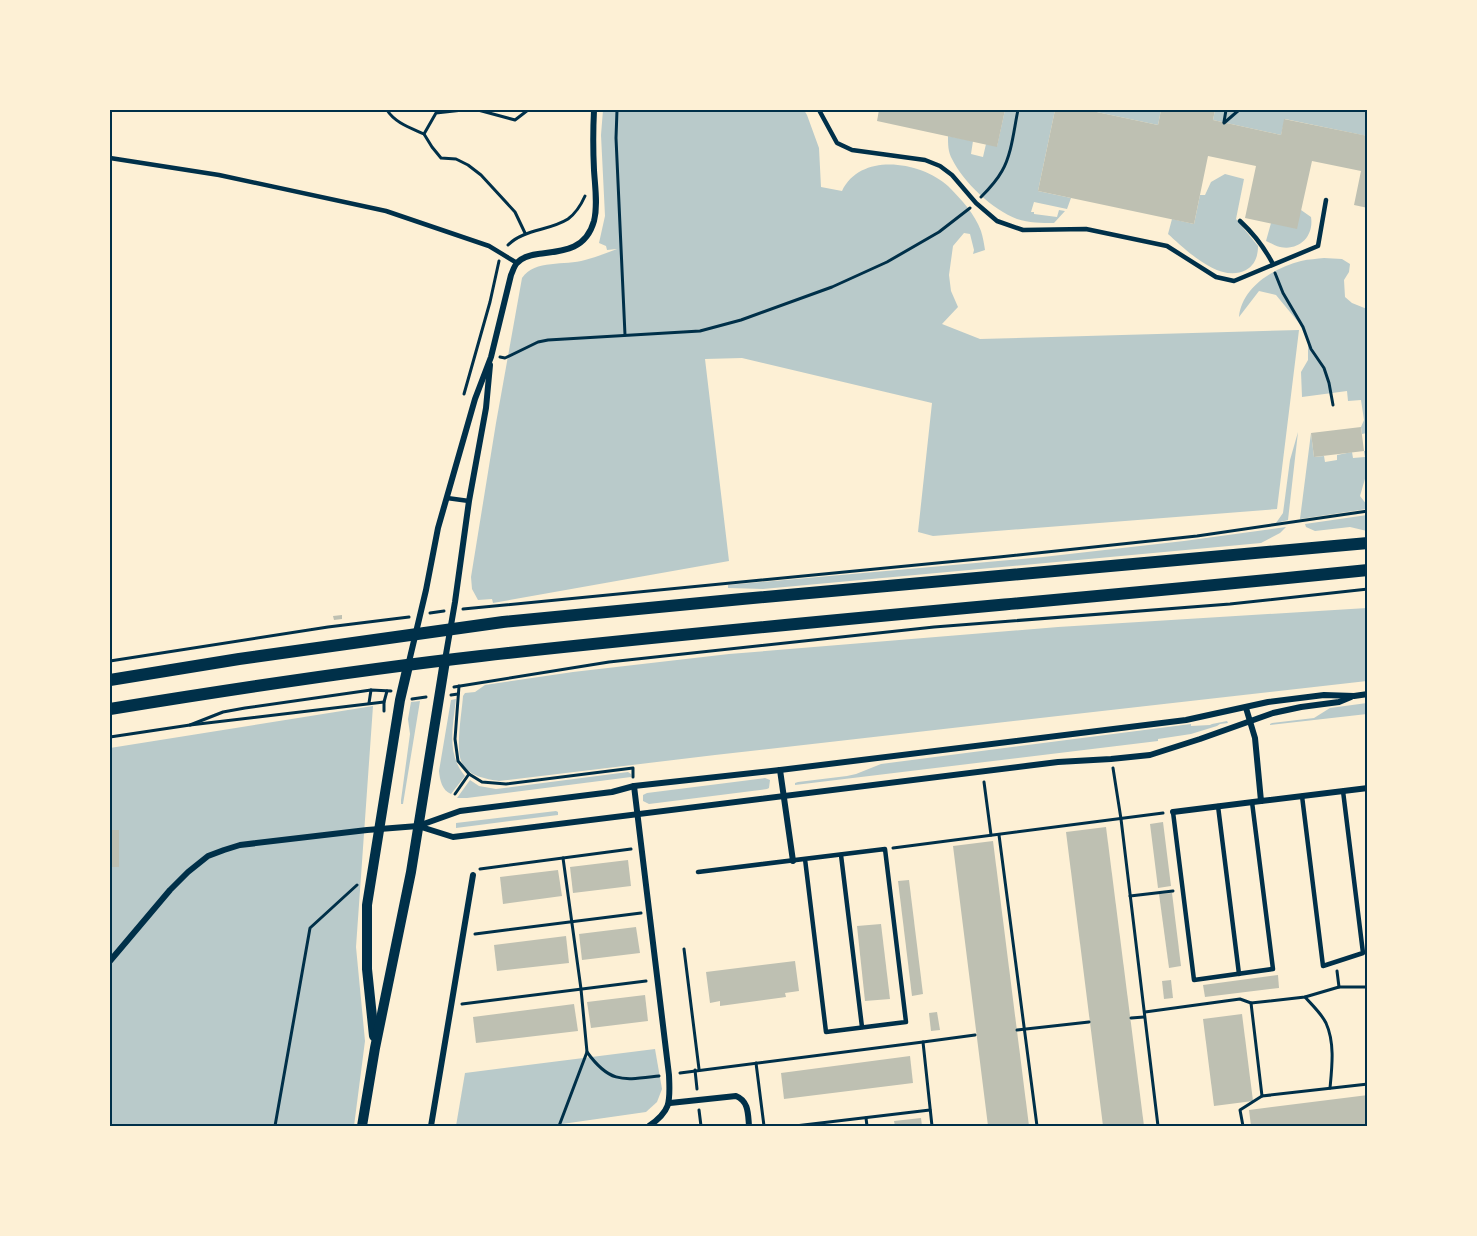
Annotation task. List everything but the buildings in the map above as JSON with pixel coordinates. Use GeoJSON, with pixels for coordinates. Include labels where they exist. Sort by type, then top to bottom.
{"type":"FeatureCollection","features":[{"type":"Feature","properties":{"kind":"main road"},"geometry":{"type":"LineString","coordinates":[[110,680],[239,659],[503,622],[1368,543]]}},
{"type":"Feature","properties":{"kind":"main road"},"geometry":{"type":"LineString","coordinates":[[110,709],[319,677],[445,661],[756,628],[1368,570]]}},
{"type":"Feature","properties":{"kind":"street"},"geometry":{"type":"LineString","coordinates":[[375,1048],[367,969],[368,905],[401,696],[438,528],[475,399],[491,357],[511,275],[517,263],[529,256],[578,245],[589,234],[596,201],[594,110]]}},
{"type":"Feature","properties":{"kind":"street"},"geometry":{"type":"LineString","coordinates":[[362,1126],[375,1048],[409,883],[454,610],[469,501],[486,408],[491,357]]}},
{"type":"Feature","properties":{"kind":"street"},"geometry":{"type":"LineString","coordinates":[[110,961],[188,872],[208,856],[240,845],[418,826],[454,812],[612,792],[634,786],[1186,720],[1268,702],[1324,695],[1368,694]]}},
{"type":"Feature","properties":{"kind":"street"},"geometry":{"type":"LineString","coordinates":[[418,826],[453,837],[1058,762],[1150,755],[1274,713],[1339,702],[1354,696]]}},
{"type":"Feature","properties":{"kind":"street"},"geometry":{"type":"LineString","coordinates":[[1246,708],[1255,738],[1261,801]]}},
{"type":"Feature","properties":{"kind":"street"},"geometry":{"type":"LineString","coordinates":[[780,770],[793,861]]}},
{"type":"Feature","properties":{"kind":"street"},"geometry":{"type":"LineString","coordinates":[[634,786],[669,1075],[670,1102],[662,1117],[649,1126]]}},
{"type":"Feature","properties":{"kind":"street"},"geometry":{"type":"LineString","coordinates":[[1173,812],[1368,788]]}},
{"type":"Feature","properties":{"kind":"street"},"geometry":{"type":"LineString","coordinates":[[431,1126],[473,875]]}},
{"type":"Feature","properties":{"kind":"street"},"geometry":{"type":"LineString","coordinates":[[670,1102],[731,1095],[741,1097],[745,1102],[749,1126]]}},
{"type":"Feature","properties":{"kind":"lane"},"geometry":{"type":"LineString","coordinates":[[819,110],[837,143],[852,150],[925,160],[940,166],[952,175],[976,203],[997,221],[1023,230],[1086,229],[1167,246],[1216,278],[1234,281],[1318,246],[1326,200]]}},
{"type":"Feature","properties":{"kind":"lane"},"geometry":{"type":"LineString","coordinates":[[110,158],[219,175],[386,211],[489,246],[517,263]]}},
{"type":"Feature","properties":{"kind":"lane"},"geometry":{"type":"LineString","coordinates":[[1240,221],[1253,233],[1273,264]]}},
{"type":"Feature","properties":{"kind":"lane"},"geometry":{"type":"LineString","coordinates":[[447,498],[469,501]]}},
{"type":"Feature","properties":{"kind":"lane"},"geometry":{"type":"LineString","coordinates":[[1302,796],[1323,966],[1363,953],[1343,791]]}},
{"type":"Feature","properties":{"kind":"lane"},"geometry":{"type":"LineString","coordinates":[[1173,812],[1194,980],[1273,969],[1252,802]]}},
{"type":"Feature","properties":{"kind":"lane"},"geometry":{"type":"LineString","coordinates":[[1218,806],[1239,974]]}},
{"type":"Feature","properties":{"kind":"lane"},"geometry":{"type":"LineString","coordinates":[[698,872],[885,849],[906,1022],[826,1032],[805,859]]}},
{"type":"Feature","properties":{"kind":"lane"},"geometry":{"type":"LineString","coordinates":[[841,855],[862,1027]]}},
{"type":"Feature","properties":{"kind":"path"},"geometry":{"type":"LineString","coordinates":[[387,110],[398,121],[424,134],[441,158],[456,159],[481,175],[515,212],[525,233],[568,219],[576,212],[595,181]]}},
{"type":"Feature","properties":{"kind":"path"},"geometry":{"type":"LineString","coordinates":[[424,134],[436,113],[463,110]]}},
{"type":"Feature","properties":{"kind":"path"},"geometry":{"type":"LineString","coordinates":[[478,110],[515,120],[528,110]]}},
{"type":"Feature","properties":{"kind":"path"},"geometry":{"type":"LineString","coordinates":[[617,110],[616,138],[625,336]]}},
{"type":"Feature","properties":{"kind":"path"},"geometry":{"type":"LineString","coordinates":[[491,357],[505,358],[538,342],[548,340],[700,331],[741,320],[832,286],[887,262],[939,232],[976,203],[991,187],[1008,157],[1018,110]]}},
{"type":"Feature","properties":{"kind":"path"},"geometry":{"type":"LineString","coordinates":[[1226,110],[1224,123],[1239,110]]}},
{"type":"Feature","properties":{"kind":"path"},"geometry":{"type":"LineString","coordinates":[[1341,110],[1368,110]]}},
{"type":"Feature","properties":{"kind":"path"},"geometry":{"type":"LineString","coordinates":[[1273,264],[1283,293],[1300,321],[1311,349],[1324,368],[1333,405]]}},
{"type":"Feature","properties":{"kind":"path"},"geometry":{"type":"LineString","coordinates":[[110,661],[420,614],[1197,536],[1368,511]]}},
{"type":"Feature","properties":{"kind":"path"},"geometry":{"type":"LineString","coordinates":[[110,737],[369,704],[401,696],[440,692],[459,686],[609,662],[934,627],[1230,604],[1368,589]]}},
{"type":"Feature","properties":{"kind":"path"},"geometry":{"type":"LineString","coordinates":[[459,686],[455,739],[458,761],[469,774],[482,782],[506,784],[633,768],[634,786]]}},
{"type":"Feature","properties":{"kind":"path"},"geometry":{"type":"LineString","coordinates":[[190,725],[223,712],[371,690],[401,696]]}},
{"type":"Feature","properties":{"kind":"path"},"geometry":{"type":"LineString","coordinates":[[369,704],[371,690]]}},
{"type":"Feature","properties":{"kind":"path"},"geometry":{"type":"LineString","coordinates":[[440,692],[458,694]]}},
{"type":"Feature","properties":{"kind":"path"},"geometry":{"type":"LineString","coordinates":[[1111,759],[1121,819],[1158,1126]]}},
{"type":"Feature","properties":{"kind":"path"},"geometry":{"type":"LineString","coordinates":[[983,771],[991,836]]}},
{"type":"Feature","properties":{"kind":"path"},"geometry":{"type":"LineString","coordinates":[[455,794],[469,774]]}},
{"type":"Feature","properties":{"kind":"path"},"geometry":{"type":"LineString","coordinates":[[885,849],[1173,812]]}},
{"type":"Feature","properties":{"kind":"path"},"geometry":{"type":"LineString","coordinates":[[999,835],[1037,1126]]}},
{"type":"Feature","properties":{"kind":"path"},"geometry":{"type":"LineString","coordinates":[[473,875],[474,870],[641,848]]}},
{"type":"Feature","properties":{"kind":"path"},"geometry":{"type":"LineString","coordinates":[[559,1126],[587,1052],[563,858]]}},
{"type":"Feature","properties":{"kind":"path"},"geometry":{"type":"LineString","coordinates":[[275,1126],[310,928],[359,883]]}},
{"type":"Feature","properties":{"kind":"path"},"geometry":{"type":"LineString","coordinates":[[1130,896],[1183,890]]}},
{"type":"Feature","properties":{"kind":"path"},"geometry":{"type":"LineString","coordinates":[[463,935],[648,912]]}},
{"type":"Feature","properties":{"kind":"path"},"geometry":{"type":"LineString","coordinates":[[684,949],[699,1070]]}},
{"type":"Feature","properties":{"kind":"path"},"geometry":{"type":"LineString","coordinates":[[1335,962],[1339,987]]}},
{"type":"Feature","properties":{"kind":"path"},"geometry":{"type":"LineString","coordinates":[[451,1005],[657,980]]}},
{"type":"Feature","properties":{"kind":"path"},"geometry":{"type":"LineString","coordinates":[[1131,1018],[1240,999],[1251,1003],[1305,997],[1339,987],[1368,987]]}},
{"type":"Feature","properties":{"kind":"path"},"geometry":{"type":"LineString","coordinates":[[1305,997],[1326,1024],[1332,1048],[1330,1088]]}},
{"type":"Feature","properties":{"kind":"path"},"geometry":{"type":"LineString","coordinates":[[1251,1003],[1262,1096]]}},
{"type":"Feature","properties":{"kind":"path"},"geometry":{"type":"LineString","coordinates":[[1017,1030],[1089,1022]]}},
{"type":"Feature","properties":{"kind":"path"},"geometry":{"type":"LineString","coordinates":[[587,1052],[594,1062],[607,1073],[623,1080],[975,1035]]}},
{"type":"Feature","properties":{"kind":"path"},"geometry":{"type":"LineString","coordinates":[[923,1042],[932,1126]]}},
{"type":"Feature","properties":{"kind":"path"},"geometry":{"type":"LineString","coordinates":[[756,1063],[764,1126]]}},
{"type":"Feature","properties":{"kind":"path"},"geometry":{"type":"LineString","coordinates":[[1243,1126],[1240,1110],[1262,1096],[1368,1084]]}},
{"type":"Feature","properties":{"kind":"path"},"geometry":{"type":"LineString","coordinates":[[795,1126],[930,1110]]}},
{"type":"Feature","properties":{"kind":"path"},"geometry":{"type":"LineString","coordinates":[[866,1118],[867,1126]]}},
{"type":"Feature","properties":{"kind":"shaded area"},"geometry":{"type":"Polygon","coordinates":[[[603,110],[804,110],[819,148],[821,187],[842,191],[851,178],[863,170],[892,164],[908,166],[937,178],[963,201],[971,213],[981,231],[985,250],[973,254],[970,234],[964,233],[953,246],[949,275],[951,291],[958,307],[942,324],[980,339],[1299,330],[1277,509],[933,536],[918,532],[932,403],[742,358],[705,359],[729,561],[493,603],[492,599],[478,600],[472,589],[471,577],[522,278],[535,268],[577,262],[617,249],[607,250],[606,246],[599,243],[605,216],[601,135],[603,110]]]}},
{"type":"Feature","properties":{"kind":"shaded area"},"geometry":{"type":"Polygon","coordinates":[[[1005,110],[1055,110],[1038,191],[1071,198],[1067,209],[1034,202],[1031,212],[1057,217],[1059,210],[1065,211],[1054,223],[1017,219],[998,209],[963,177],[951,156],[948,136],[973,141],[971,154],[983,157],[986,144],[997,146],[1005,110]]]}},
{"type":"Feature","properties":{"kind":"shaded area"},"geometry":{"type":"Polygon","coordinates":[[[1092,110],[1161,110],[1158,125],[1092,110]]]}},
{"type":"Feature","properties":{"kind":"shaded area"},"geometry":{"type":"Polygon","coordinates":[[[1215,110],[1367,110],[1367,136],[1285,119],[1281,135],[1213,120],[1215,110]]]}},
{"type":"Feature","properties":{"kind":"shaded area"},"geometry":{"type":"Polygon","coordinates":[[[1225,174],[1244,179],[1236,219],[1258,246],[1257,257],[1252,266],[1236,273],[1225,273],[1204,263],[1168,234],[1172,219],[1194,224],[1200,195],[1205,195],[1211,182],[1225,174]]]}},
{"type":"Feature","properties":{"kind":"shaded area"},"geometry":{"type":"Polygon","coordinates":[[[1301,210],[1311,217],[1310,230],[1304,241],[1287,248],[1278,247],[1266,241],[1271,223],[1301,210]]]}},
{"type":"Feature","properties":{"kind":"shaded area"},"geometry":{"type":"Polygon","coordinates":[[[1324,258],[1342,259],[1350,264],[1349,272],[1344,280],[1345,297],[1352,303],[1367,309],[1367,433],[1362,434],[1361,427],[1364,420],[1361,400],[1348,401],[1347,391],[1302,397],[1301,372],[1308,360],[1308,341],[1299,323],[1276,295],[1259,291],[1239,317],[1246,297],[1261,280],[1291,264],[1324,258]]]}},
{"type":"Feature","properties":{"kind":"shaded area"},"geometry":{"type":"Polygon","coordinates":[[[1298,432],[1288,520],[1276,523],[1283,513],[1290,460],[1298,432]]]}},
{"type":"Feature","properties":{"kind":"shaded area"},"geometry":{"type":"Polygon","coordinates":[[[1311,433],[1314,457],[1324,456],[1325,462],[1337,460],[1337,455],[1352,452],[1353,458],[1365,457],[1364,451],[1367,451],[1367,472],[1360,496],[1367,505],[1367,509],[1300,519],[1311,433]]]}},
{"type":"Feature","properties":{"kind":"shaded area"},"geometry":{"type":"Polygon","coordinates":[[[1367,515],[1367,531],[1350,527],[1315,531],[1306,527],[1305,524],[1367,515]]]}},
{"type":"Feature","properties":{"kind":"shaded area"},"geometry":{"type":"Polygon","coordinates":[[[1286,527],[1280,533],[1261,543],[763,589],[728,588],[728,585],[1043,557],[1286,527]]]}},
{"type":"Feature","properties":{"kind":"shaded area"},"geometry":{"type":"Polygon","coordinates":[[[1367,608],[1367,681],[499,781],[483,778],[468,771],[460,757],[459,740],[463,696],[485,685],[573,672],[729,654],[1058,627],[1367,608]]]}},
{"type":"Feature","properties":{"kind":"shaded area"},"geometry":{"type":"Polygon","coordinates":[[[456,699],[453,749],[459,767],[465,776],[451,794],[442,785],[439,771],[451,700],[456,699]]]}},
{"type":"Feature","properties":{"kind":"shaded area"},"geometry":{"type":"Polygon","coordinates":[[[420,701],[403,804],[401,804],[410,734],[408,719],[411,702],[420,701]]]}},
{"type":"Feature","properties":{"kind":"shaded area"},"geometry":{"type":"Polygon","coordinates":[[[1367,703],[1367,714],[1270,725],[1314,718],[1330,708],[1367,703]]]}},
{"type":"Feature","properties":{"kind":"shaded area"},"geometry":{"type":"Polygon","coordinates":[[[373,706],[356,947],[365,1041],[354,1126],[110,1126],[110,748],[373,706]]]}},
{"type":"Feature","properties":{"kind":"shaded area"},"geometry":{"type":"Polygon","coordinates":[[[1227,721],[1228,723],[1191,734],[1158,739],[1158,741],[795,785],[798,782],[856,774],[881,764],[1191,724],[1191,726],[1210,725],[1227,721]]]}},
{"type":"Feature","properties":{"kind":"shaded area"},"geometry":{"type":"Polygon","coordinates":[[[628,772],[631,777],[457,798],[470,780],[479,786],[496,789],[628,772]]]}},
{"type":"Feature","properties":{"kind":"shaded area"},"geometry":{"type":"Polygon","coordinates":[[[765,778],[770,780],[767,789],[649,804],[643,801],[643,795],[647,793],[765,778]]]}},
{"type":"Feature","properties":{"kind":"shaded area"},"geometry":{"type":"Polygon","coordinates":[[[556,811],[558,815],[456,828],[456,823],[556,811]]]}},
{"type":"Feature","properties":{"kind":"shaded area"},"geometry":{"type":"Polygon","coordinates":[[[655,1049],[662,1089],[657,1102],[646,1112],[548,1126],[456,1126],[465,1073],[655,1049]]]}}]}
